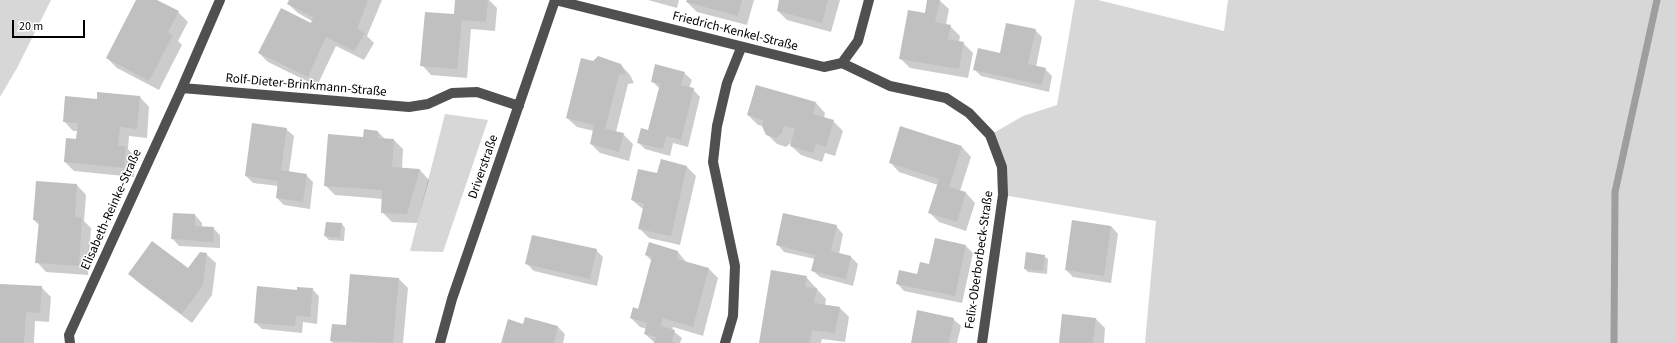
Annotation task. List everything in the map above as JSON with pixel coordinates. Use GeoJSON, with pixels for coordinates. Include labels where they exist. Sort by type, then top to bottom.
{"type":"FeatureCollection","features":[{"type":"Feature","properties":{"kind":"street"},"geometry":{"type":"LineString","coordinates":[[182,88],[220,0]]}},
{"type":"Feature","properties":{"kind":"street","name":"Friedrich-Kenkel-Straße"},"geometry":{"type":"LineString","coordinates":[[555,0],[741,48],[824,67],[842,63]]}},
{"type":"Feature","properties":{"kind":"street","name":"Driverstraße"},"geometry":{"type":"LineString","coordinates":[[440,343],[452,299],[555,0]]}},
{"type":"Feature","properties":{"kind":"street"},"geometry":{"type":"LineString","coordinates":[[842,63],[858,41],[869,0]]}},
{"type":"Feature","properties":{"kind":"street"},"geometry":{"type":"LineString","coordinates":[[726,343],[733,316],[735,266],[713,162],[717,126],[727,83],[741,48]]}},
{"type":"Feature","properties":{"kind":"street","name":"Felix-Oberborbeck-Straße"},"geometry":{"type":"LineString","coordinates":[[842,63],[890,86],[946,98],[969,113],[990,135],[1002,167],[1003,195],[982,343]]}},
{"type":"Feature","properties":{"kind":"street","name":"Rolf-Dieter-Brinkmann-Straße"},"geometry":{"type":"LineString","coordinates":[[182,88],[409,107],[428,104],[452,93],[477,92],[519,106]]}},
{"type":"Feature","properties":{"kind":"street","name":"Elisabeth-Reinke-Straße"},"geometry":{"type":"LineString","coordinates":[[70,343],[69,335],[182,88]]}},
{"type":"Feature","properties":{"kind":"shaded area"},"geometry":{"type":"Polygon","coordinates":[[[0,0],[51,0],[17,68],[0,97],[0,0]]]}},
{"type":"Feature","properties":{"kind":"shaded area"},"geometry":{"type":"Polygon","coordinates":[[[1075,0],[1098,0],[1224,31],[1228,0],[1676,0],[1676,343],[1145,343],[1156,221],[1003,195],[990,135],[1023,116],[1057,105],[1075,0]]]}},
{"type":"Feature","properties":{"kind":"shaded area"},"geometry":{"type":"Polygon","coordinates":[[[445,114],[488,120],[443,252],[410,251],[445,114]]]}},
{"type":"Feature","properties":{"kind":"building"},"geometry":{"type":"Polygon","coordinates":[[[136,0],[157,0],[179,11],[168,32],[173,35],[149,81],[106,58],[136,0]]]}},
{"type":"Feature","properties":{"kind":"building"},"geometry":{"type":"Polygon","coordinates":[[[289,0],[368,0],[357,29],[365,33],[354,51],[326,37],[308,77],[258,53],[281,8],[311,23],[313,17],[287,4],[289,0]]]}},
{"type":"Feature","properties":{"kind":"building"},"geometry":{"type":"Polygon","coordinates":[[[455,0],[488,0],[486,22],[462,20],[457,69],[420,66],[425,12],[454,14],[455,0]]]}},
{"type":"Feature","properties":{"kind":"building"},"geometry":{"type":"Polygon","coordinates":[[[687,0],[742,0],[738,16],[686,2],[687,0]]]}},
{"type":"Feature","properties":{"kind":"building"},"geometry":{"type":"Polygon","coordinates":[[[779,0],[828,0],[822,23],[777,11],[779,0]]]}},
{"type":"Feature","properties":{"kind":"building"},"geometry":{"type":"Polygon","coordinates":[[[927,0],[940,0],[935,22],[951,25],[948,39],[964,42],[959,69],[899,59],[908,10],[925,13],[927,0]]]}},
{"type":"Feature","properties":{"kind":"building"},"geometry":{"type":"Polygon","coordinates":[[[1006,23],[1036,29],[1028,64],[1046,68],[1042,85],[973,70],[978,48],[1000,53],[1006,23]]]}},
{"type":"Feature","properties":{"kind":"building"},"geometry":{"type":"Polygon","coordinates":[[[598,56],[621,64],[626,74],[619,75],[605,129],[624,133],[619,152],[590,144],[594,125],[566,118],[581,58],[593,61],[598,56]]]}},
{"type":"Feature","properties":{"kind":"building"},"geometry":{"type":"Polygon","coordinates":[[[655,64],[685,72],[681,85],[694,88],[681,140],[666,136],[663,149],[637,143],[641,128],[648,130],[660,84],[651,82],[655,64]]]}},
{"type":"Feature","properties":{"kind":"building"},"geometry":{"type":"Polygon","coordinates":[[[756,85],[816,102],[813,114],[834,120],[826,147],[816,144],[813,153],[790,146],[795,129],[784,126],[782,133],[776,138],[766,135],[762,126],[763,120],[747,115],[756,85]]]}},
{"type":"Feature","properties":{"kind":"building"},"geometry":{"type":"Polygon","coordinates":[[[97,92],[140,96],[137,129],[120,127],[118,146],[126,146],[124,168],[64,162],[66,138],[76,139],[78,123],[63,122],[65,96],[97,99],[97,92]]]}},
{"type":"Feature","properties":{"kind":"building"},"geometry":{"type":"Polygon","coordinates":[[[252,123],[287,128],[281,170],[307,174],[303,202],[276,198],[278,181],[245,176],[252,123]]]}},
{"type":"Feature","properties":{"kind":"building"},"geometry":{"type":"Polygon","coordinates":[[[900,126],[962,146],[949,187],[966,192],[957,222],[928,213],[939,179],[889,163],[900,126]]]}},
{"type":"Feature","properties":{"kind":"building"},"geometry":{"type":"Polygon","coordinates":[[[364,129],[378,131],[378,138],[394,139],[392,167],[420,169],[407,214],[381,213],[382,190],[324,186],[328,134],[363,137],[364,129]]]}},
{"type":"Feature","properties":{"kind":"building"},"geometry":{"type":"Polygon","coordinates":[[[661,159],[687,166],[671,236],[638,229],[644,204],[631,200],[638,169],[657,173],[661,159]]]}},
{"type":"Feature","properties":{"kind":"building"},"geometry":{"type":"Polygon","coordinates":[[[36,181],[77,184],[75,217],[82,218],[79,266],[35,263],[39,221],[33,220],[36,181]]]}},
{"type":"Feature","properties":{"kind":"building"},"geometry":{"type":"Polygon","coordinates":[[[173,213],[195,214],[195,226],[214,227],[213,242],[171,239],[173,213]]]}},
{"type":"Feature","properties":{"kind":"building"},"geometry":{"type":"Polygon","coordinates":[[[783,213],[837,225],[831,251],[851,256],[846,279],[811,271],[815,255],[776,245],[783,213]]]}},
{"type":"Feature","properties":{"kind":"building"},"geometry":{"type":"Polygon","coordinates":[[[1072,220],[1111,226],[1104,276],[1065,270],[1072,220]]]}},
{"type":"Feature","properties":{"kind":"building"},"geometry":{"type":"Polygon","coordinates":[[[326,222],[342,223],[340,238],[324,236],[326,222]]]}},
{"type":"Feature","properties":{"kind":"building"},"geometry":{"type":"Polygon","coordinates":[[[532,235],[597,249],[590,279],[525,264],[532,235]]]}},
{"type":"Feature","properties":{"kind":"building"},"geometry":{"type":"Polygon","coordinates":[[[935,238],[966,245],[955,296],[896,284],[899,270],[917,274],[920,262],[929,264],[935,238]]]}},
{"type":"Feature","properties":{"kind":"building"},"geometry":{"type":"Polygon","coordinates":[[[152,241],[188,268],[200,252],[207,253],[203,285],[182,314],[128,274],[152,241]]]}},
{"type":"Feature","properties":{"kind":"building"},"geometry":{"type":"Polygon","coordinates":[[[649,242],[678,251],[677,259],[709,268],[693,327],[663,318],[661,326],[675,330],[672,341],[677,343],[654,343],[656,337],[644,334],[647,323],[630,318],[633,307],[638,309],[652,257],[645,255],[649,242]]]}},
{"type":"Feature","properties":{"kind":"building"},"geometry":{"type":"Polygon","coordinates":[[[1026,252],[1045,255],[1043,271],[1024,269],[1026,252]]]}},
{"type":"Feature","properties":{"kind":"building"},"geometry":{"type":"Polygon","coordinates":[[[771,270],[807,276],[805,287],[817,288],[814,303],[840,307],[835,333],[812,330],[810,343],[759,343],[771,270]]]}},
{"type":"Feature","properties":{"kind":"building"},"geometry":{"type":"Polygon","coordinates":[[[350,274],[399,278],[393,343],[330,341],[332,324],[346,325],[350,274]]]}},
{"type":"Feature","properties":{"kind":"building"},"geometry":{"type":"Polygon","coordinates":[[[0,284],[42,286],[40,313],[26,312],[24,343],[0,343],[0,284]]]}},
{"type":"Feature","properties":{"kind":"building"},"geometry":{"type":"Polygon","coordinates":[[[257,286],[297,290],[297,287],[313,288],[310,317],[296,316],[295,326],[254,323],[257,286]]]}},
{"type":"Feature","properties":{"kind":"building"},"geometry":{"type":"Polygon","coordinates":[[[917,310],[954,318],[949,343],[911,343],[917,310]]]}},
{"type":"Feature","properties":{"kind":"building"},"geometry":{"type":"Polygon","coordinates":[[[1062,314],[1096,318],[1093,343],[1059,343],[1062,314]]]}},
{"type":"Feature","properties":{"kind":"building"},"geometry":{"type":"Polygon","coordinates":[[[525,317],[558,326],[554,343],[501,343],[508,319],[523,324],[525,317]]]}},
{"type":"Feature","properties":{"kind":"waterway"},"geometry":{"type":"LineString","coordinates":[[1614,343],[1615,192],[1657,0]]}}]}
